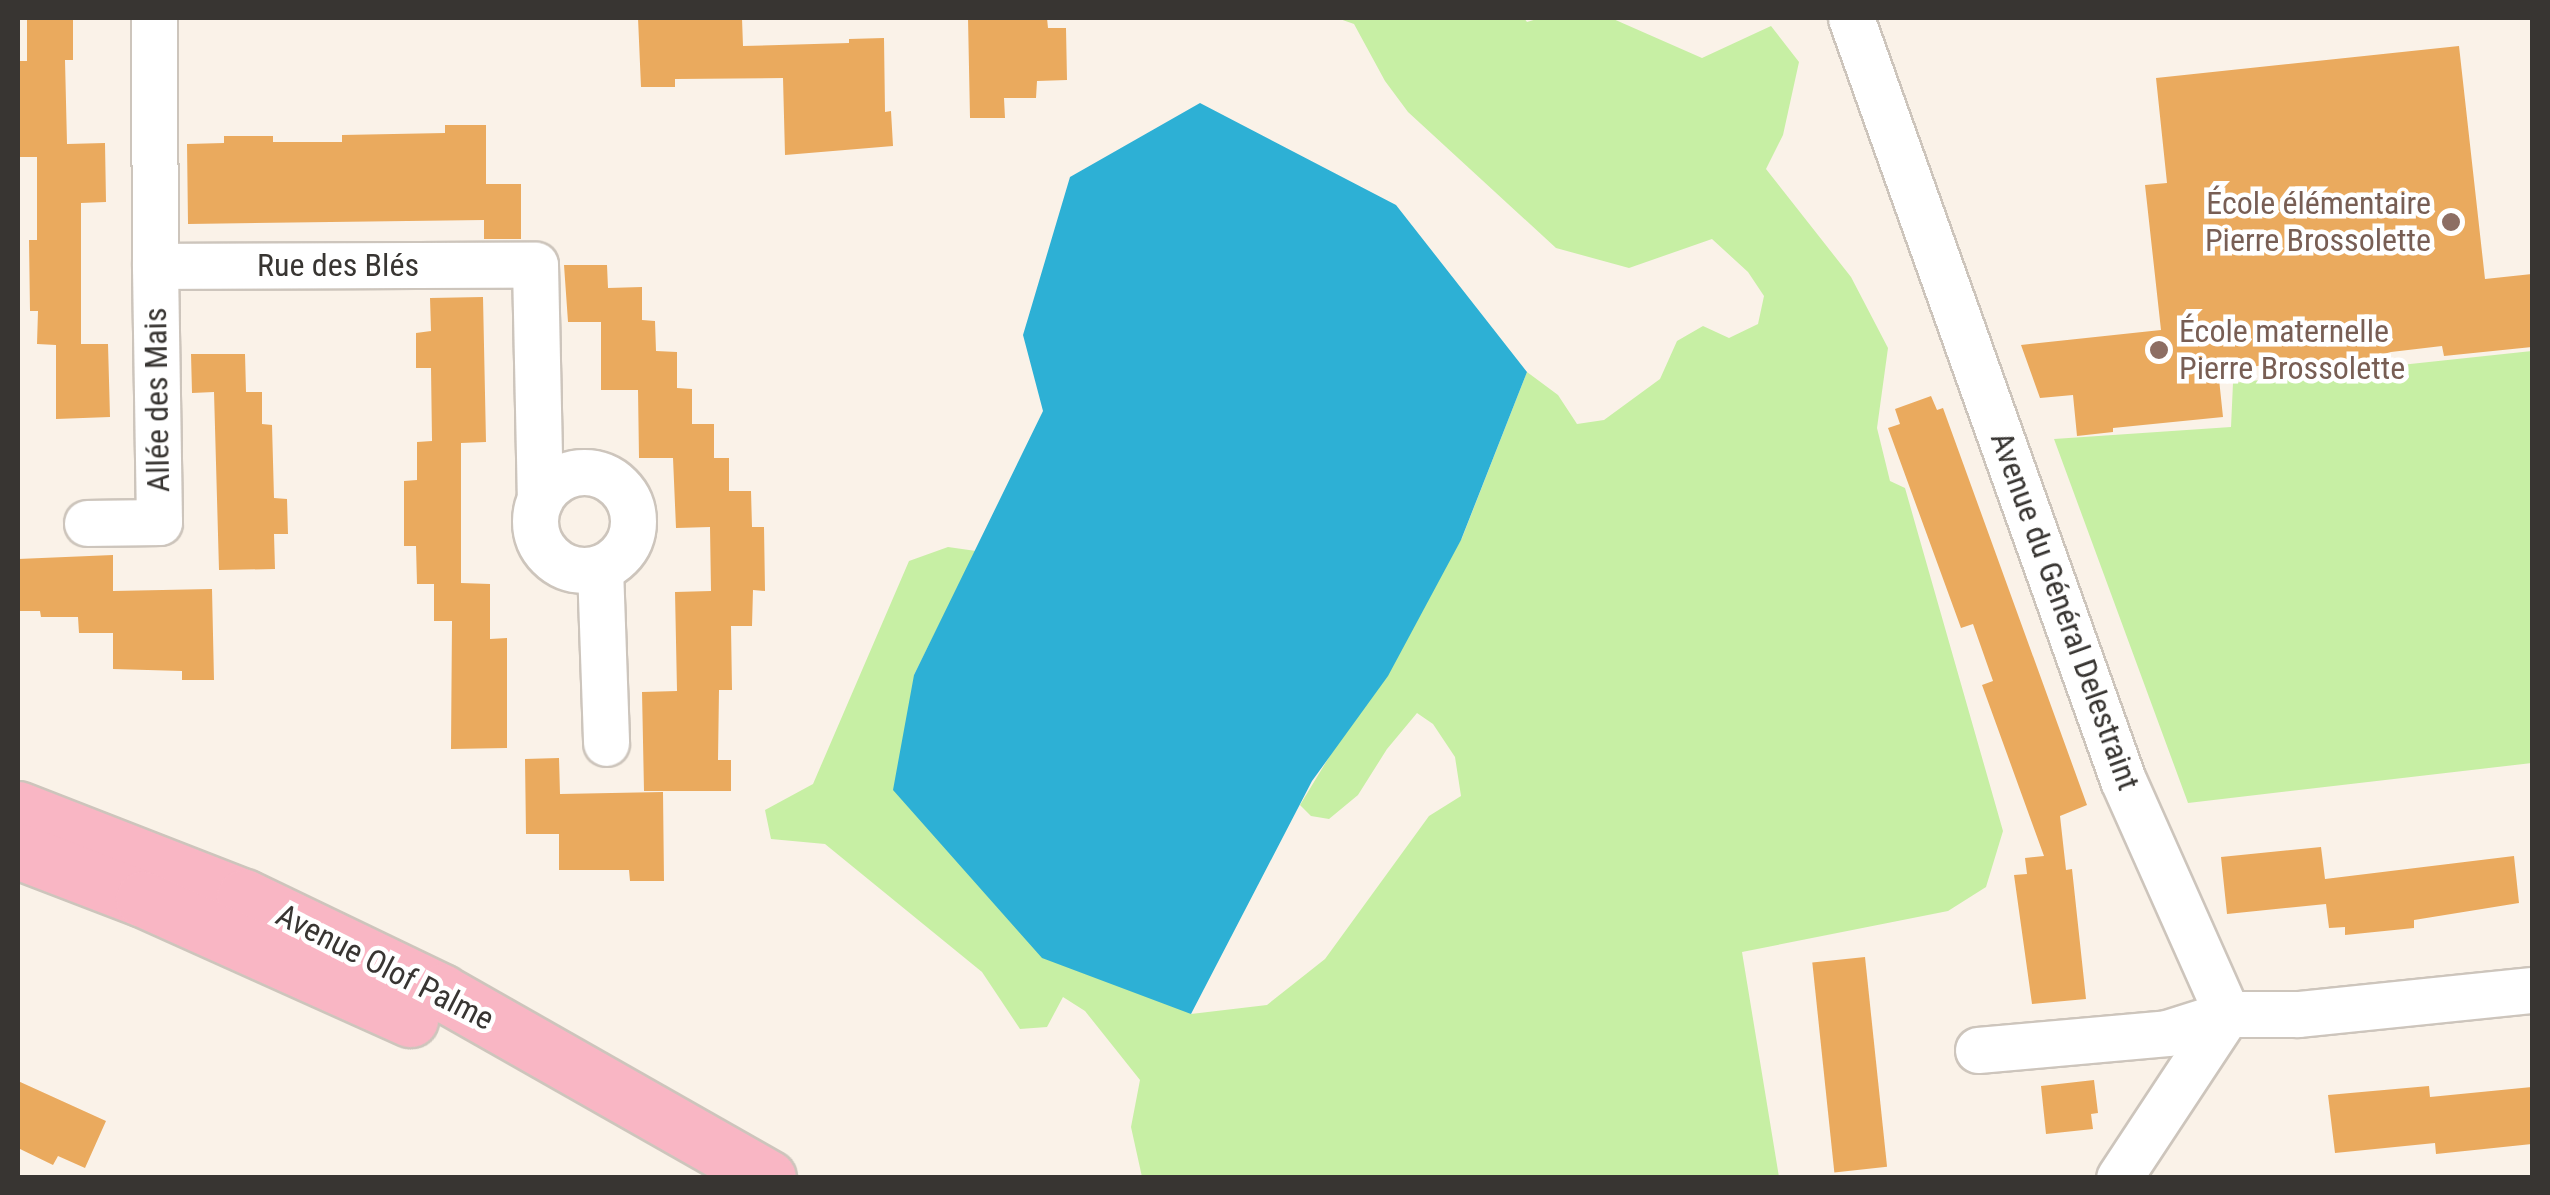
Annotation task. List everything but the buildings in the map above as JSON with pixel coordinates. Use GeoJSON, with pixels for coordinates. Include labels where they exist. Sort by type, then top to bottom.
{"type":"FeatureCollection","features":[{"type":"Feature","properties":{"kind":"main road","name":"Avenue Olof Palme"},"geometry":{"type":"LineString","coordinates":[[18,809],[244,897],[441,992],[751,1169]]}},
{"type":"Feature","properties":{"kind":"main road","name":"Avenue Olof Palme"},"geometry":{"type":"LineString","coordinates":[[18,851],[292,963],[620,1120],[751,1169]]}},
{"type":"Feature","properties":{"kind":"street"},"geometry":{"type":"LineString","coordinates":[[154,18],[155,266]]}},
{"type":"Feature","properties":{"kind":"street","name":"Avenue du Général Delestraint"},"geometry":{"type":"LineString","coordinates":[[1851,18],[2124,780],[2227,1014]]}},
{"type":"Feature","properties":{"kind":"street","name":"Rue des Blés"},"geometry":{"type":"LineString","coordinates":[[155,266],[535,265],[540,500],[536,532],[554,560],[584,570],[600,568]]}},
{"type":"Feature","properties":{"kind":"street","name":"Allée des Mais"},"geometry":{"type":"LineString","coordinates":[[87,523],[160,522],[155,266]]}},
{"type":"Feature","properties":{"kind":"street"},"geometry":{"type":"LineString","coordinates":[[540,500],[549,486],[577,473],[593,473],[621,488],[633,518],[632,534],[614,560],[600,568],[606,743]]}},
{"type":"Feature","properties":{"kind":"street"},"geometry":{"type":"LineString","coordinates":[[1978,1050],[2167,1032],[2227,1014],[2298,1014],[2532,990]]}},
{"type":"Feature","properties":{"kind":"street"},"geometry":{"type":"LineString","coordinates":[[2119,1178],[2227,1014]]}},
{"type":"Feature","properties":{"kind":"green space"},"geometry":{"type":"Polygon","coordinates":[[[1337,18],[1524,18],[1527,22],[1540,18],[1611,18],[1702,58],[1771,26],[1799,62],[1783,135],[1766,169],[1851,277],[1888,348],[1877,428],[1890,481],[1905,488],[2003,831],[1986,887],[1948,911],[1742,952],[1779,1177],[1142,1177],[1131,1127],[1140,1080],[1085,1011],[1063,997],[1047,1027],[1020,1029],[982,972],[825,844],[771,839],[765,810],[813,784],[909,561],[948,547],[976,551],[914,675],[1191,1014],[1267,1005],[1325,959],[1429,816],[1461,796],[1455,757],[1433,724],[1417,713],[1387,749],[1358,795],[1329,819],[1311,816],[1300,805],[1462,538],[1527,372],[1558,395],[1577,424],[1604,420],[1660,379],[1677,341],[1703,326],[1729,338],[1758,324],[1764,296],[1748,272],[1712,239],[1629,268],[1556,248],[1408,112],[1385,81],[1354,24],[1337,18]]]}},
{"type":"Feature","properties":{"kind":"green space"},"geometry":{"type":"Polygon","coordinates":[[[2532,351],[2532,763],[2188,803],[2054,439],[2231,427],[2233,383],[2532,351]]]}},
{"type":"Feature","properties":{"kind":"water"},"geometry":{"type":"Polygon","coordinates":[[[1200,103],[1396,205],[1527,372],[1461,540],[1388,676],[1312,781],[1191,1014],[1042,958],[893,790],[914,675],[1043,411],[1023,335],[1070,177],[1200,103]]]}},
{"type":"Feature","properties":{"kind":"place","name":"École élémentaire Pierre Brossolette"},"geometry":{"type":"Point","coordinates":[2451,222]}},
{"type":"Feature","properties":{"kind":"place","name":"École maternelle Pierre Brossolette"},"geometry":{"type":"Point","coordinates":[2159,350]}}]}
